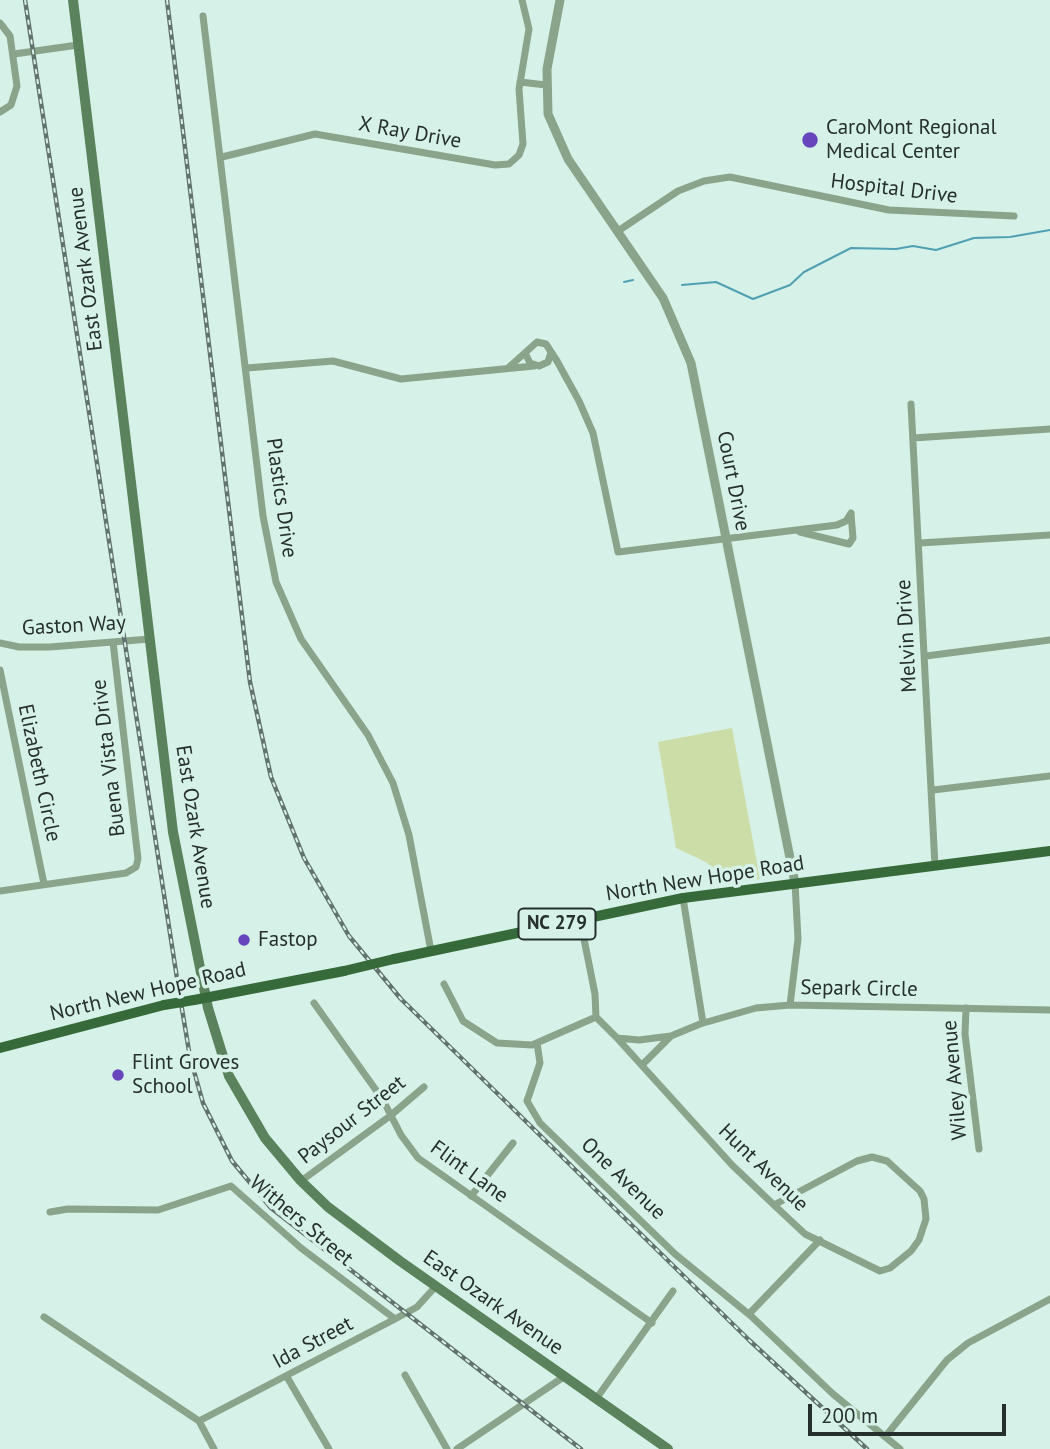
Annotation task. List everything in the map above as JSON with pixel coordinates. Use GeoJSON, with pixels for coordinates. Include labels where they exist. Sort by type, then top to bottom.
{"type":"FeatureCollection","features":[{"type":"Feature","properties":{"kind":"main road","name":"East Ozark Avenue"},"geometry":{"type":"LineString","coordinates":[[73,0],[173,832],[200,998],[236,1092],[265,1138],[301,1181],[349,1224],[668,1449]]}},
{"type":"Feature","properties":{"kind":"main road","name":"North New Hope Road"},"geometry":{"type":"LineString","coordinates":[[0,1048],[164,1005],[344,971],[683,898],[1050,851]]}},
{"type":"Feature","properties":{"kind":"street","name":"X Ray Drive"},"geometry":{"type":"LineString","coordinates":[[222,157],[315,134],[503,166],[515,160],[523,144],[520,82],[529,29],[522,0]]}},
{"type":"Feature","properties":{"kind":"street","name":"Court Drive"},"geometry":{"type":"LineString","coordinates":[[560,0],[546,85],[548,114],[560,147],[663,298],[685,344],[700,400],[795,883],[798,939],[790,1005]]}},
{"type":"Feature","properties":{"kind":"street","name":"Plastics Drive"},"geometry":{"type":"LineString","coordinates":[[203,16],[263,516],[280,595],[301,639],[368,735],[393,783],[409,835],[431,951]]}},
{"type":"Feature","properties":{"kind":"street"},"geometry":{"type":"LineString","coordinates":[[0,23],[10,36],[17,93],[11,105],[0,112]]}},
{"type":"Feature","properties":{"kind":"street"},"geometry":{"type":"LineString","coordinates":[[14,54],[78,45]]}},
{"type":"Feature","properties":{"kind":"street"},"geometry":{"type":"LineString","coordinates":[[520,82],[546,85]]}},
{"type":"Feature","properties":{"kind":"street","name":"Hospital Drive"},"geometry":{"type":"LineString","coordinates":[[618,231],[678,191],[704,181],[730,177],[890,210],[1014,216]]}},
{"type":"Feature","properties":{"kind":"street"},"geometry":{"type":"LineString","coordinates":[[508,368],[526,355],[529,346],[537,342],[546,344],[551,352],[579,401],[593,433],[618,552],[726,537],[836,524],[846,521],[851,513],[853,538],[845,546],[809,533],[789,530]]}},
{"type":"Feature","properties":{"kind":"street"},"geometry":{"type":"LineString","coordinates":[[544,365],[551,352]]}},
{"type":"Feature","properties":{"kind":"street"},"geometry":{"type":"LineString","coordinates":[[526,355],[534,366]]}},
{"type":"Feature","properties":{"kind":"street"},"geometry":{"type":"LineString","coordinates":[[247,368],[333,361],[401,379],[544,365],[561,370]]}},
{"type":"Feature","properties":{"kind":"street","name":"Melvin Drive"},"geometry":{"type":"LineString","coordinates":[[911,404],[935,866]]}},
{"type":"Feature","properties":{"kind":"street"},"geometry":{"type":"LineString","coordinates":[[913,438],[1050,429]]}},
{"type":"Feature","properties":{"kind":"street"},"geometry":{"type":"LineString","coordinates":[[920,543],[1050,535]]}},
{"type":"Feature","properties":{"kind":"street","name":"Gaston Way"},"geometry":{"type":"LineString","coordinates":[[0,643],[19,647],[150,639]]}},
{"type":"Feature","properties":{"kind":"street"},"geometry":{"type":"LineString","coordinates":[[926,656],[1050,640]]}},
{"type":"Feature","properties":{"kind":"street","name":"Buena Vista Drive"},"geometry":{"type":"LineString","coordinates":[[44,884],[134,870],[138,859],[113,642]]}},
{"type":"Feature","properties":{"kind":"street","name":"Elizabeth Circle"},"geometry":{"type":"LineString","coordinates":[[0,670],[1,686],[44,884]]}},
{"type":"Feature","properties":{"kind":"street"},"geometry":{"type":"LineString","coordinates":[[933,790],[1050,776]]}},
{"type":"Feature","properties":{"kind":"street"},"geometry":{"type":"LineString","coordinates":[[0,891],[44,884]]}},
{"type":"Feature","properties":{"kind":"street"},"geometry":{"type":"LineString","coordinates":[[683,898],[703,1023]]}},
{"type":"Feature","properties":{"kind":"street"},"geometry":{"type":"LineString","coordinates":[[580,919],[595,994],[596,1017],[617,1038]]}},
{"type":"Feature","properties":{"kind":"street"},"geometry":{"type":"LineString","coordinates":[[444,984],[457,1012],[480,1035],[507,1045],[537,1043],[596,1017]]}},
{"type":"Feature","properties":{"kind":"street","name":"Flint Lane"},"geometry":{"type":"LineString","coordinates":[[314,1003],[383,1100],[390,1116],[418,1158],[652,1323]]}},
{"type":"Feature","properties":{"kind":"street","name":"Separk Circle"},"geometry":{"type":"LineString","coordinates":[[617,1038],[639,1040],[671,1036],[703,1023],[756,1008],[790,1005],[1050,1010]]}},
{"type":"Feature","properties":{"kind":"street","name":"Wiley Avenue"},"geometry":{"type":"LineString","coordinates":[[966,1008],[965,1034],[979,1149]]}},
{"type":"Feature","properties":{"kind":"street","name":"Separk Circle"},"geometry":{"type":"LineString","coordinates":[[642,1065],[671,1036]]}},
{"type":"Feature","properties":{"kind":"street","name":"Hunt Avenue"},"geometry":{"type":"LineString","coordinates":[[617,1038],[732,1165],[774,1205],[805,1234],[867,1267],[880,1271],[901,1261],[919,1240],[926,1219],[925,1199],[920,1191],[887,1161],[872,1157],[857,1161],[774,1205]]}},
{"type":"Feature","properties":{"kind":"street","name":"One Avenue"},"geometry":{"type":"LineString","coordinates":[[537,1043],[540,1063],[527,1101],[533,1115],[675,1254],[749,1314],[833,1394],[900,1449]]}},
{"type":"Feature","properties":{"kind":"street","name":"Paysour Street"},"geometry":{"type":"LineString","coordinates":[[301,1181],[390,1116],[424,1087]]}},
{"type":"Feature","properties":{"kind":"street"},"geometry":{"type":"LineString","coordinates":[[471,1196],[513,1143]]}},
{"type":"Feature","properties":{"kind":"street","name":"Withers Street"},"geometry":{"type":"LineString","coordinates":[[50,1212],[68,1209],[159,1210],[231,1186],[301,1248],[395,1319]]}},
{"type":"Feature","properties":{"kind":"street"},"geometry":{"type":"LineString","coordinates":[[749,1314],[820,1240]]}},
{"type":"Feature","properties":{"kind":"street","name":"Ida Street"},"geometry":{"type":"LineString","coordinates":[[200,1421],[417,1307],[436,1286]]}},
{"type":"Feature","properties":{"kind":"street"},"geometry":{"type":"LineString","coordinates":[[596,1399],[673,1291]]}},
{"type":"Feature","properties":{"kind":"street"},"geometry":{"type":"LineString","coordinates":[[885,1437],[947,1360],[968,1343],[1050,1299]]}},
{"type":"Feature","properties":{"kind":"street"},"geometry":{"type":"LineString","coordinates":[[44,1317],[200,1421],[213,1447],[204,1449]]}},
{"type":"Feature","properties":{"kind":"street"},"geometry":{"type":"LineString","coordinates":[[405,1375],[447,1449]]}},
{"type":"Feature","properties":{"kind":"street"},"geometry":{"type":"LineString","coordinates":[[457,1449],[565,1376]]}},
{"type":"Feature","properties":{"kind":"street"},"geometry":{"type":"LineString","coordinates":[[287,1377],[329,1449]]}},
{"type":"Feature","properties":{"kind":"green space"},"geometry":{"type":"Polygon","coordinates":[[[732,728],[760,879],[732,882],[706,862],[676,848],[658,742],[732,728]]]}},
{"type":"Feature","properties":{"kind":"waterway"},"geometry":{"type":"LineString","coordinates":[[682,285],[716,282],[753,299],[790,285],[804,272],[851,248],[896,249],[913,246],[936,250],[974,238],[1010,237],[1050,230]]}},
{"type":"Feature","properties":{"kind":"waterway"},"geometry":{"type":"LineString","coordinates":[[624,282],[633,280]]}},
{"type":"Feature","properties":{"kind":"railway"},"geometry":{"type":"LineString","coordinates":[[25,0],[179,991],[190,1057],[203,1103],[232,1161],[271,1208],[581,1449]]}},
{"type":"Feature","properties":{"kind":"railway"},"geometry":{"type":"LineString","coordinates":[[167,0],[250,682],[271,777],[304,858],[349,936],[401,999],[749,1340],[867,1449]]}},
{"type":"Feature","properties":{"kind":"place","name":"CaroMont Regional Medical Center"},"geometry":{"type":"Point","coordinates":[810,140]}},
{"type":"Feature","properties":{"kind":"place","name":"Fastop"},"geometry":{"type":"Point","coordinates":[244,940]}},
{"type":"Feature","properties":{"kind":"place","name":"Flint Groves School"},"geometry":{"type":"Point","coordinates":[118,1075]}}]}
